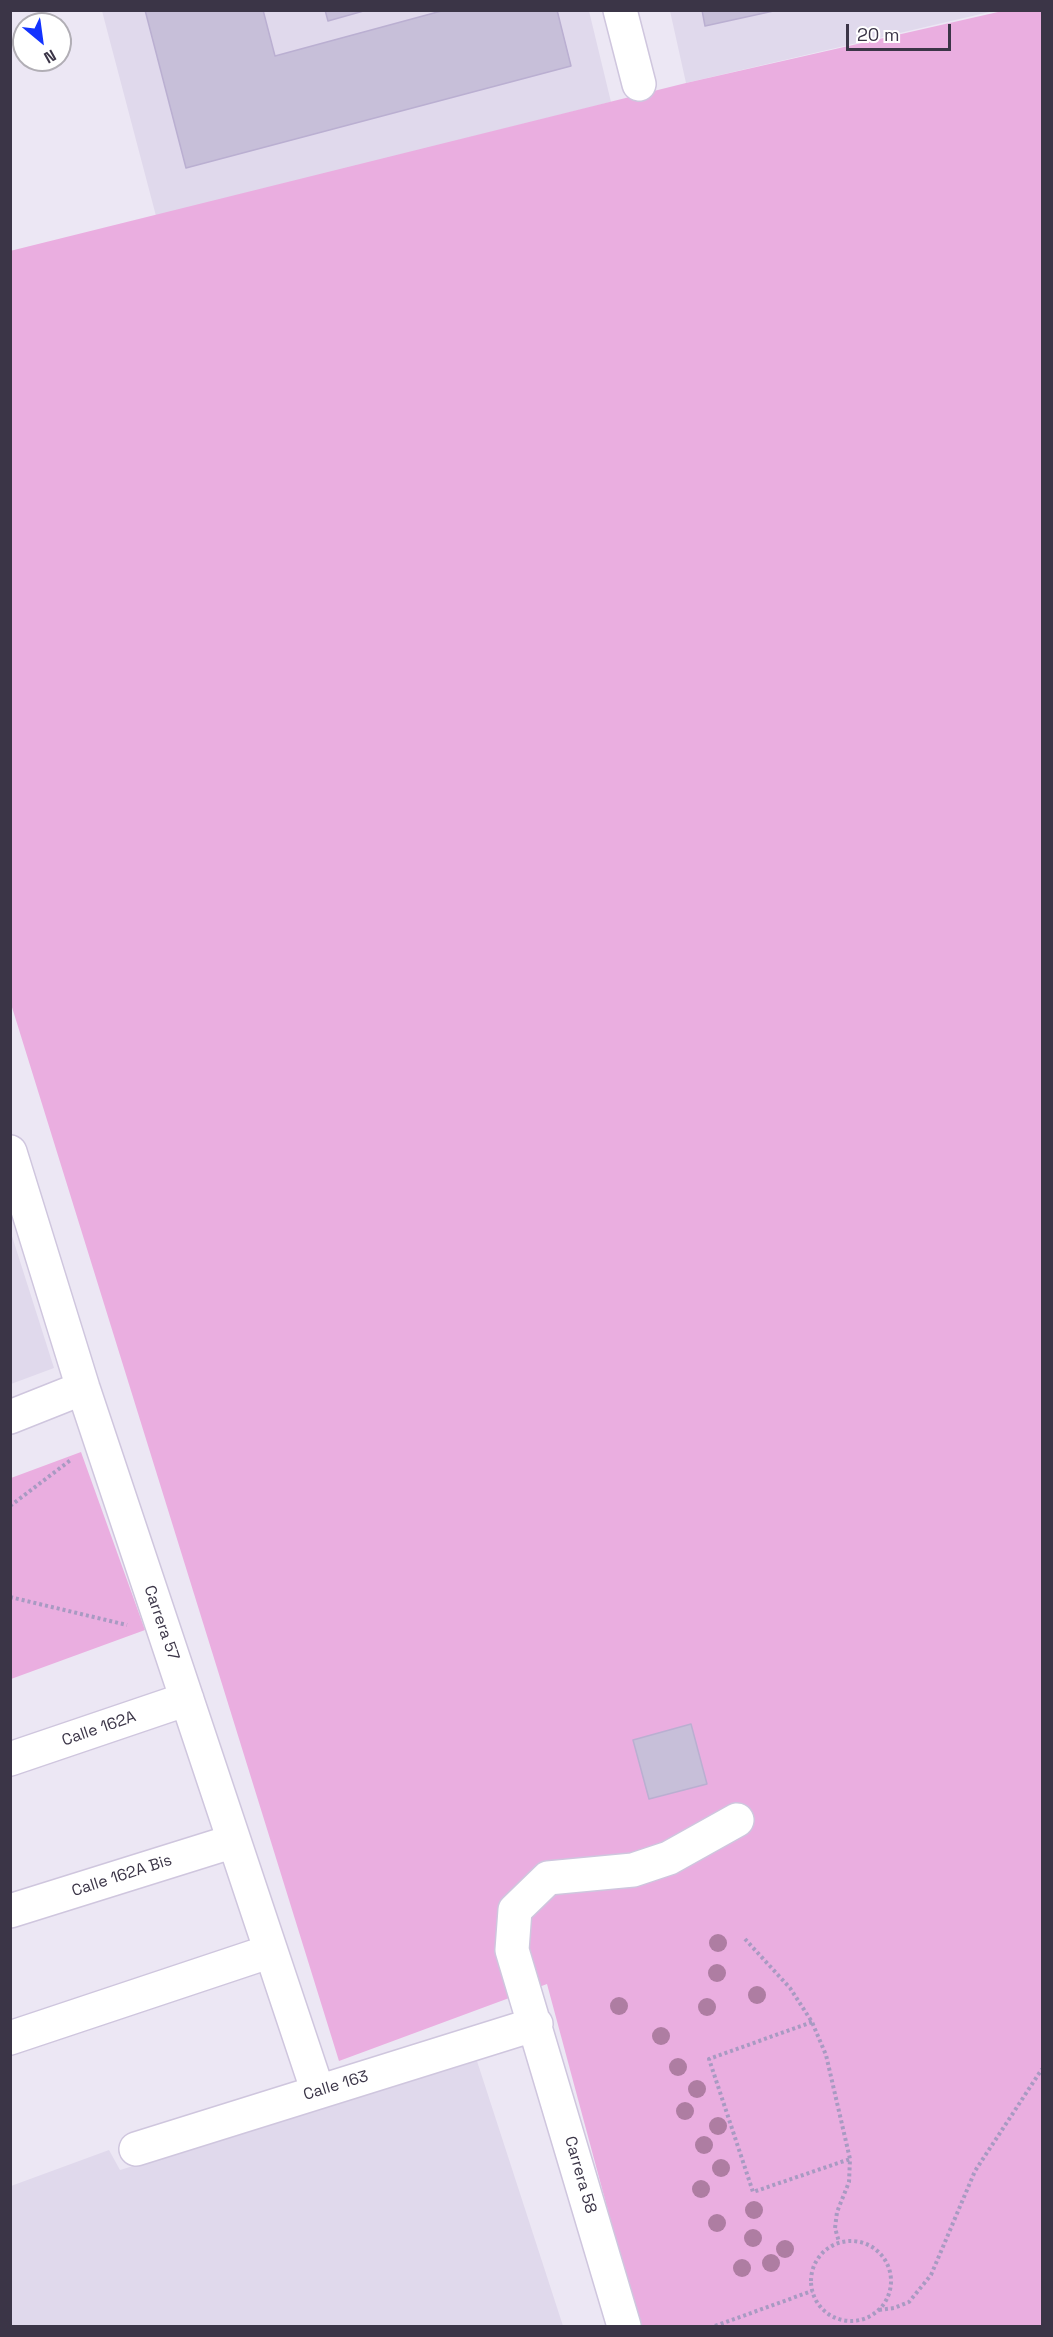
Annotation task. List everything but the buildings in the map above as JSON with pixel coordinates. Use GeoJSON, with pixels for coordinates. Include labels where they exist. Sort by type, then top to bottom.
{"type":"FeatureCollection","features":[{"type":"Feature","properties":{"kind":"street"},"geometry":{"type":"LineString","coordinates":[[620,10],[639,84]]}},
{"type":"Feature","properties":{"kind":"street","name":"Carrera 57"},"geometry":{"type":"LineString","coordinates":[[10,1152],[83,1388],[318,2092]]}},
{"type":"Feature","properties":{"kind":"street"},"geometry":{"type":"LineString","coordinates":[[10,1417],[83,1388]]}},
{"type":"Feature","properties":{"kind":"street","name":"Calle 162A"},"geometry":{"type":"LineString","coordinates":[[10,1759],[187,1699]]}},
{"type":"Feature","properties":{"kind":"street","name":"Carrera 58"},"geometry":{"type":"LineString","coordinates":[[624,2326],[536,2024],[512,1950],[515,1910],[548,1878],[633,1870],[669,1858],[737,1820]]}},
{"type":"Feature","properties":{"kind":"street","name":"Calle 162A Bis"},"geometry":{"type":"LineString","coordinates":[[10,1911],[234,1841]]}},
{"type":"Feature","properties":{"kind":"street"},"geometry":{"type":"LineString","coordinates":[[10,2038],[271,1951]]}},
{"type":"Feature","properties":{"kind":"street","name":"Calle 163"},"geometry":{"type":"LineString","coordinates":[[136,2149],[536,2024]]}},
{"type":"Feature","properties":{"kind":"path"},"geometry":{"type":"LineString","coordinates":[[10,1506],[81,1452]]}},
{"type":"Feature","properties":{"kind":"path"},"geometry":{"type":"LineString","coordinates":[[10,1597],[145,1630],[161,1623]]}},
{"type":"Feature","properties":{"kind":"path"},"geometry":{"type":"LineString","coordinates":[[745,1939],[790,1988],[812,2022],[825,2055],[850,2158],[849,2182],[837,2212],[835,2228],[839,2242]]}},
{"type":"Feature","properties":{"kind":"path"},"geometry":{"type":"LineString","coordinates":[[812,2022],[709,2059],[753,2192],[850,2158]]}},
{"type":"Feature","properties":{"kind":"path"},"geometry":{"type":"LineString","coordinates":[[879,2310],[894,2308],[909,2302],[931,2275],[975,2171],[1042,2069]]}},
{"type":"Feature","properties":{"kind":"path"},"geometry":{"type":"LineString","coordinates":[[857,2241],[874,2247],[886,2260],[891,2277],[889,2295],[879,2310],[865,2319],[848,2324],[832,2317],[819,2306],[812,2291],[812,2271],[822,2253],[839,2242],[857,2241]]}},
{"type":"Feature","properties":{"kind":"path"},"geometry":{"type":"LineString","coordinates":[[715,2326],[812,2291]]}},
{"type":"Feature","properties":{"kind":"shaded area"},"geometry":{"type":"Polygon","coordinates":[[[998,10],[686,83],[670,11],[998,10]]]}},
{"type":"Feature","properties":{"kind":"shaded area"},"geometry":{"type":"Polygon","coordinates":[[[102,11],[589,11],[611,102],[156,216],[102,11]]]}},
{"type":"Feature","properties":{"kind":"shaded area"},"geometry":{"type":"Polygon","coordinates":[[[1042,11],[1042,2326],[639,2326],[547,1984],[339,2061],[11,1004],[10,251],[686,83],[998,12],[1042,11]]]}},
{"type":"Feature","properties":{"kind":"shaded area"},"geometry":{"type":"Polygon","coordinates":[[[11,1233],[54,1368],[10,1384],[11,1233]]]}},
{"type":"Feature","properties":{"kind":"shaded area"},"geometry":{"type":"Polygon","coordinates":[[[81,1452],[145,1630],[11,1679],[11,1478],[81,1452]]]}},
{"type":"Feature","properties":{"kind":"shaded area"},"geometry":{"type":"Polygon","coordinates":[[[477,2061],[563,2326],[11,2326],[11,2186],[109,2150],[120,2170],[477,2061]]]}}]}
